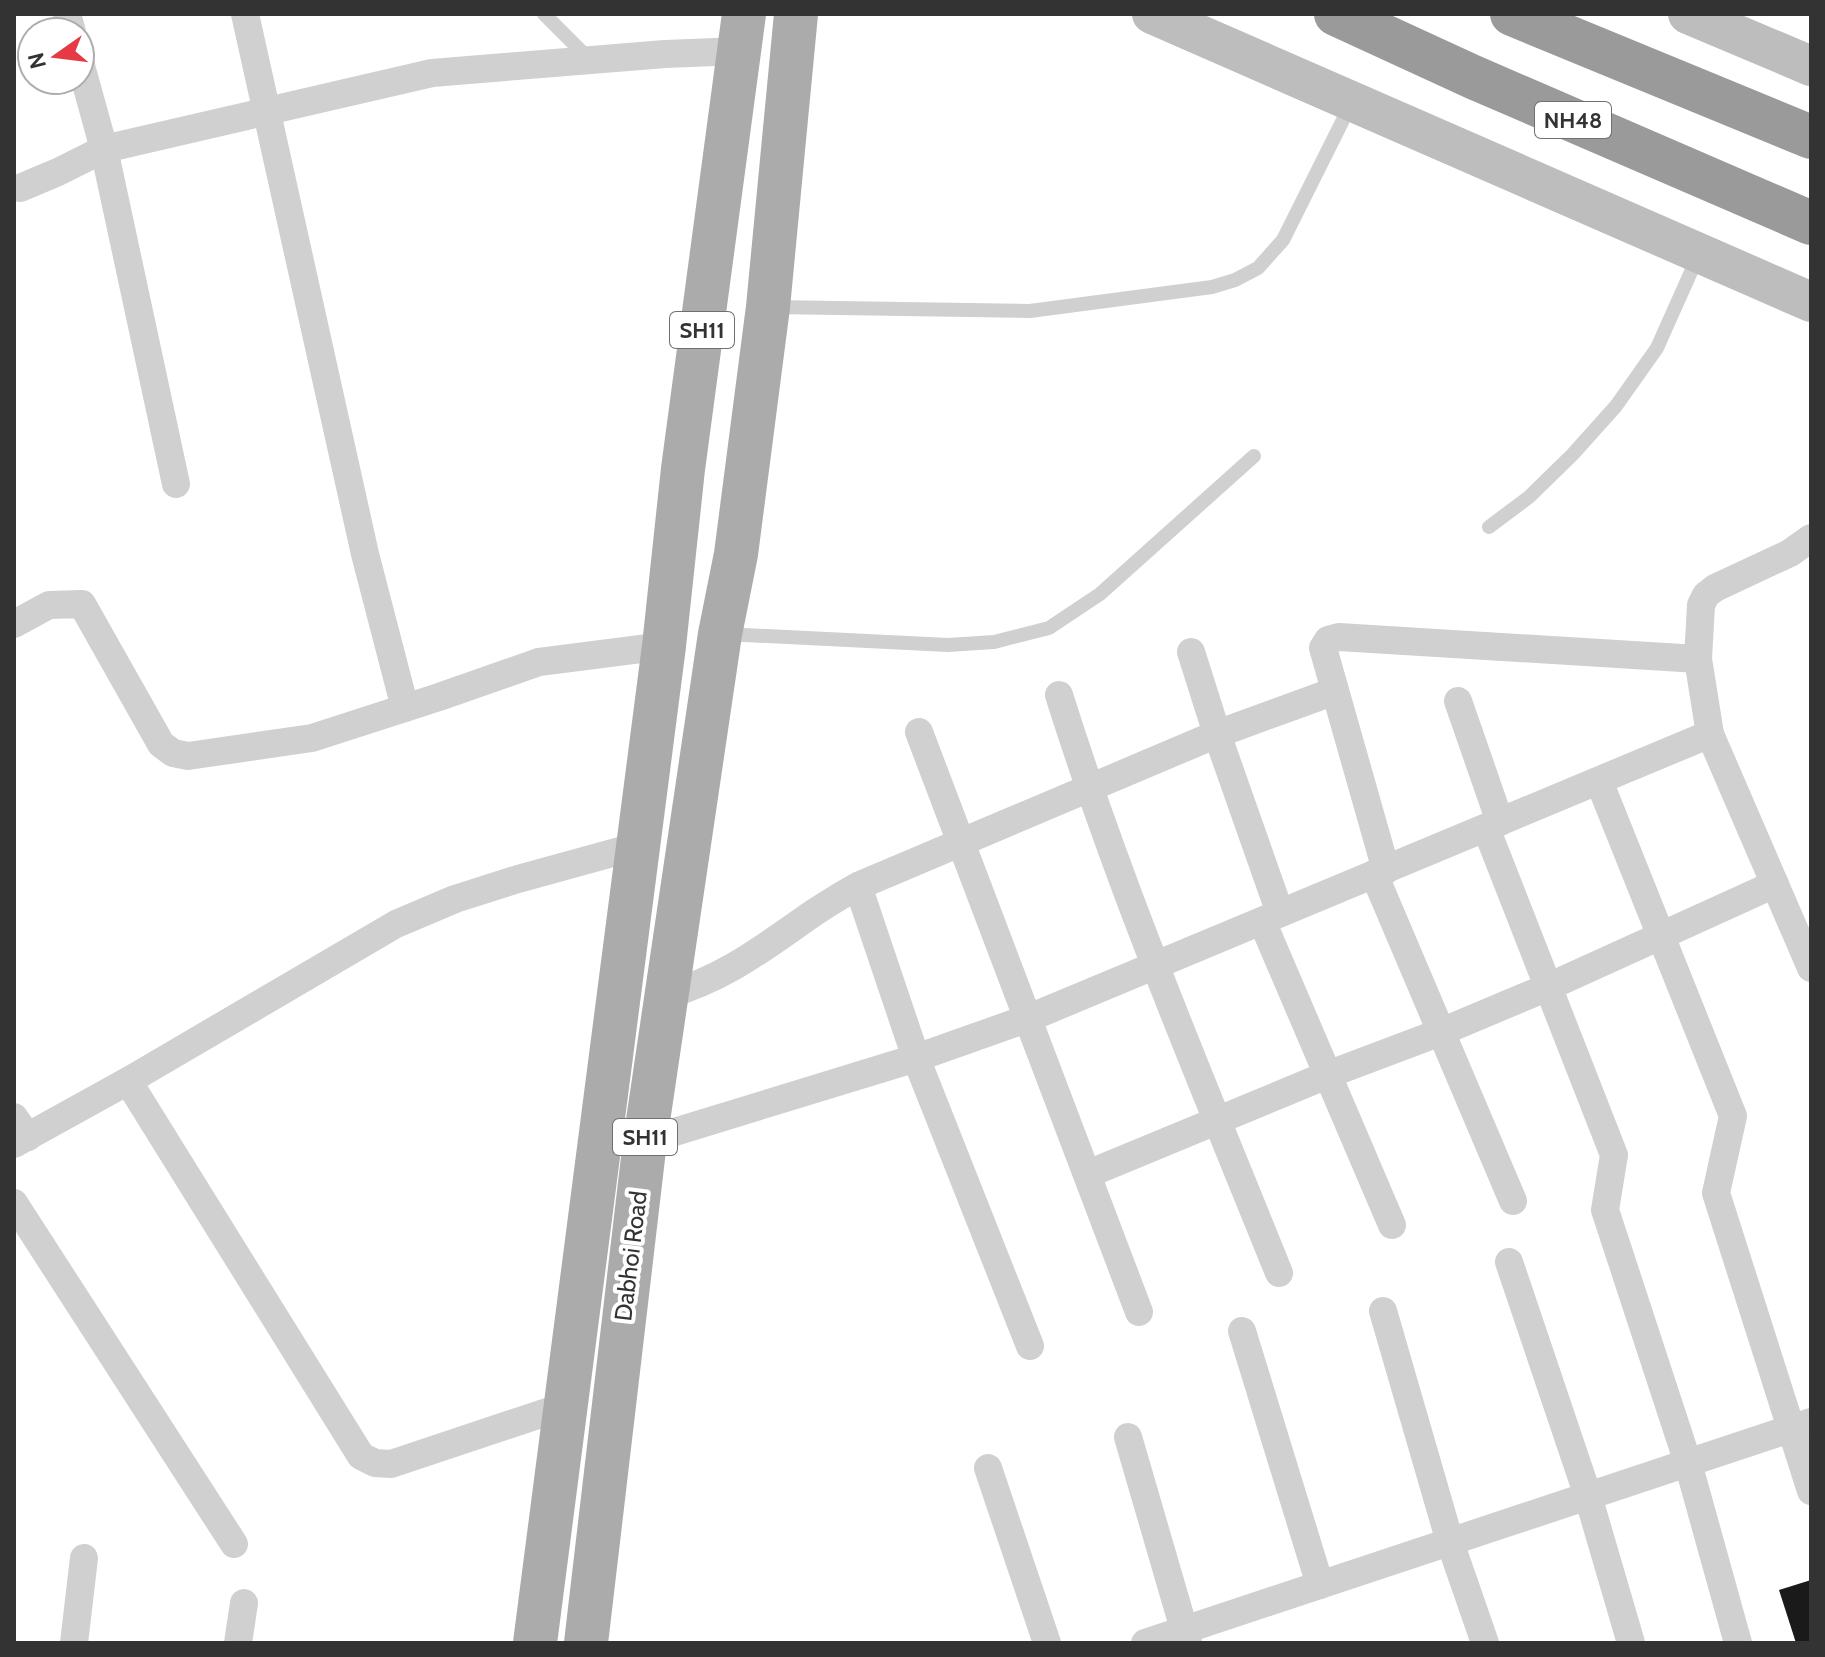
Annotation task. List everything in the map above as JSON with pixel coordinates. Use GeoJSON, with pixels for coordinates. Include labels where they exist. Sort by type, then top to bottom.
{"type":"FeatureCollection","features":[{"type":"Feature","properties":{"kind":"highway","name":"NH48"},"geometry":{"type":"LineString","coordinates":[[1336,14],[1473,77],[1811,223]]}},
{"type":"Feature","properties":{"kind":"highway"},"geometry":{"type":"LineString","coordinates":[[1512,14],[1811,137]]}},
{"type":"Feature","properties":{"kind":"main road","name":"SH11"},"geometry":{"type":"LineString","coordinates":[[720,634],[736,554],[768,307],[797,17]]}},
{"type":"Feature","properties":{"kind":"main road","name":"SH11"},"geometry":{"type":"LineString","coordinates":[[664,646],[683,469],[742,33]]}},
{"type":"Feature","properties":{"kind":"main road","name":"Dabhoi Road"},"geometry":{"type":"LineString","coordinates":[[586,1643],[645,1141],[720,634]]}},
{"type":"Feature","properties":{"kind":"main road","name":"Dabhoi Road"},"geometry":{"type":"LineString","coordinates":[[535,1643],[664,646]]}},
{"type":"Feature","properties":{"kind":"street"},"geometry":{"type":"LineString","coordinates":[[245,14],[365,554],[405,708]]}},
{"type":"Feature","properties":{"kind":"street"},"geometry":{"type":"LineString","coordinates":[[1152,14],[1811,302]]}},
{"type":"Feature","properties":{"kind":"street"},"geometry":{"type":"LineString","coordinates":[[1688,14],[1811,66]]}},
{"type":"Feature","properties":{"kind":"street"},"geometry":{"type":"LineString","coordinates":[[20,188],[104,149],[432,73],[665,54],[742,33]]}},
{"type":"Feature","properties":{"kind":"street"},"geometry":{"type":"LineString","coordinates":[[89,96],[104,149],[176,484]]}},
{"type":"Feature","properties":{"kind":"street"},"geometry":{"type":"LineString","coordinates":[[1811,538],[1790,553],[1706,595],[1701,605],[1698,659],[1710,734],[1775,884],[1802,921],[1811,968]]}},
{"type":"Feature","properties":{"kind":"street"},"geometry":{"type":"LineString","coordinates":[[14,624],[49,605],[82,604],[161,744],[173,753],[188,756],[312,738],[539,662],[664,646]]}},
{"type":"Feature","properties":{"kind":"street"},"geometry":{"type":"LineString","coordinates":[[1513,1201],[1441,1032],[1380,872],[1323,648],[1328,640],[1339,637],[1698,659]]}},
{"type":"Feature","properties":{"kind":"street"},"geometry":{"type":"LineString","coordinates":[[1191,652],[1271,917],[1327,1075],[1392,1225]]}},
{"type":"Feature","properties":{"kind":"street"},"geometry":{"type":"LineString","coordinates":[[667,995],[695,987],[728,971],[858,886],[1217,734],[1335,691]]}},
{"type":"Feature","properties":{"kind":"street"},"geometry":{"type":"LineString","coordinates":[[1059,695],[1089,789],[1155,965],[1279,1273]]}},
{"type":"Feature","properties":{"kind":"street"},"geometry":{"type":"LineString","coordinates":[[1458,701],[1493,825],[1548,987],[1614,1155],[1605,1210],[1688,1463],[1738,1643]]}},
{"type":"Feature","properties":{"kind":"street"},"geometry":{"type":"LineString","coordinates":[[919,732],[1139,1312]]}},
{"type":"Feature","properties":{"kind":"street"},"geometry":{"type":"LineString","coordinates":[[597,1156],[916,1058],[1029,1018],[1710,734]]}},
{"type":"Feature","properties":{"kind":"street"},"geometry":{"type":"LineString","coordinates":[[1599,781],[1733,1116],[1716,1193],[1801,1425],[1811,1491]]}},
{"type":"Feature","properties":{"kind":"street"},"geometry":{"type":"LineString","coordinates":[[19,1133],[128,1081],[396,924],[455,899],[638,846]]}},
{"type":"Feature","properties":{"kind":"street"},"geometry":{"type":"LineString","coordinates":[[1088,1174],[1548,987],[1775,884]]}},
{"type":"Feature","properties":{"kind":"street"},"geometry":{"type":"LineString","coordinates":[[858,886],[916,1058],[1030,1346]]}},
{"type":"Feature","properties":{"kind":"street"},"geometry":{"type":"LineString","coordinates":[[128,1081],[361,1456],[375,1463],[391,1464],[565,1406]]}},
{"type":"Feature","properties":{"kind":"street"},"geometry":{"type":"LineString","coordinates":[[14,1203],[234,1544]]}},
{"type":"Feature","properties":{"kind":"street"},"geometry":{"type":"LineString","coordinates":[[1509,1262],[1588,1496],[1631,1643]]}},
{"type":"Feature","properties":{"kind":"street"},"geometry":{"type":"LineString","coordinates":[[1383,1311],[1450,1542],[1485,1643]]}},
{"type":"Feature","properties":{"kind":"street"},"geometry":{"type":"LineString","coordinates":[[1242,1331],[1320,1585]]}},
{"type":"Feature","properties":{"kind":"street"},"geometry":{"type":"LineString","coordinates":[[1145,1643],[1186,1636],[1320,1585],[1801,1425]]}},
{"type":"Feature","properties":{"kind":"street"},"geometry":{"type":"LineString","coordinates":[[1128,1437],[1186,1636]]}},
{"type":"Feature","properties":{"kind":"street"},"geometry":{"type":"LineString","coordinates":[[988,1468],[1047,1643]]}},
{"type":"Feature","properties":{"kind":"street"},"geometry":{"type":"LineString","coordinates":[[74,1643],[84,1558]]}},
{"type":"Feature","properties":{"kind":"street"},"geometry":{"type":"LineString","coordinates":[[238,1643],[244,1603]]}},
{"type":"Feature","properties":{"kind":"lane"},"geometry":{"type":"LineString","coordinates":[[544,14],[591,60]]}},
{"type":"Feature","properties":{"kind":"lane"},"geometry":{"type":"LineString","coordinates":[[768,307],[1030,311],[1212,287],[1235,280],[1258,268],[1283,240],[1353,101]]}},
{"type":"Feature","properties":{"kind":"lane"},"geometry":{"type":"LineString","coordinates":[[1489,527],[1529,497],[1616,406],[1657,348],[1699,254]]}},
{"type":"Feature","properties":{"kind":"lane"},"geometry":{"type":"LineString","coordinates":[[720,634],[948,645],[994,642],[1049,628],[1100,594],[1254,456]]}},
{"type":"Feature","properties":{"kind":"building"},"geometry":{"type":"Polygon","coordinates":[[[1811,1580],[1811,1643],[1796,1643],[1779,1590],[1811,1580]]]}}]}
